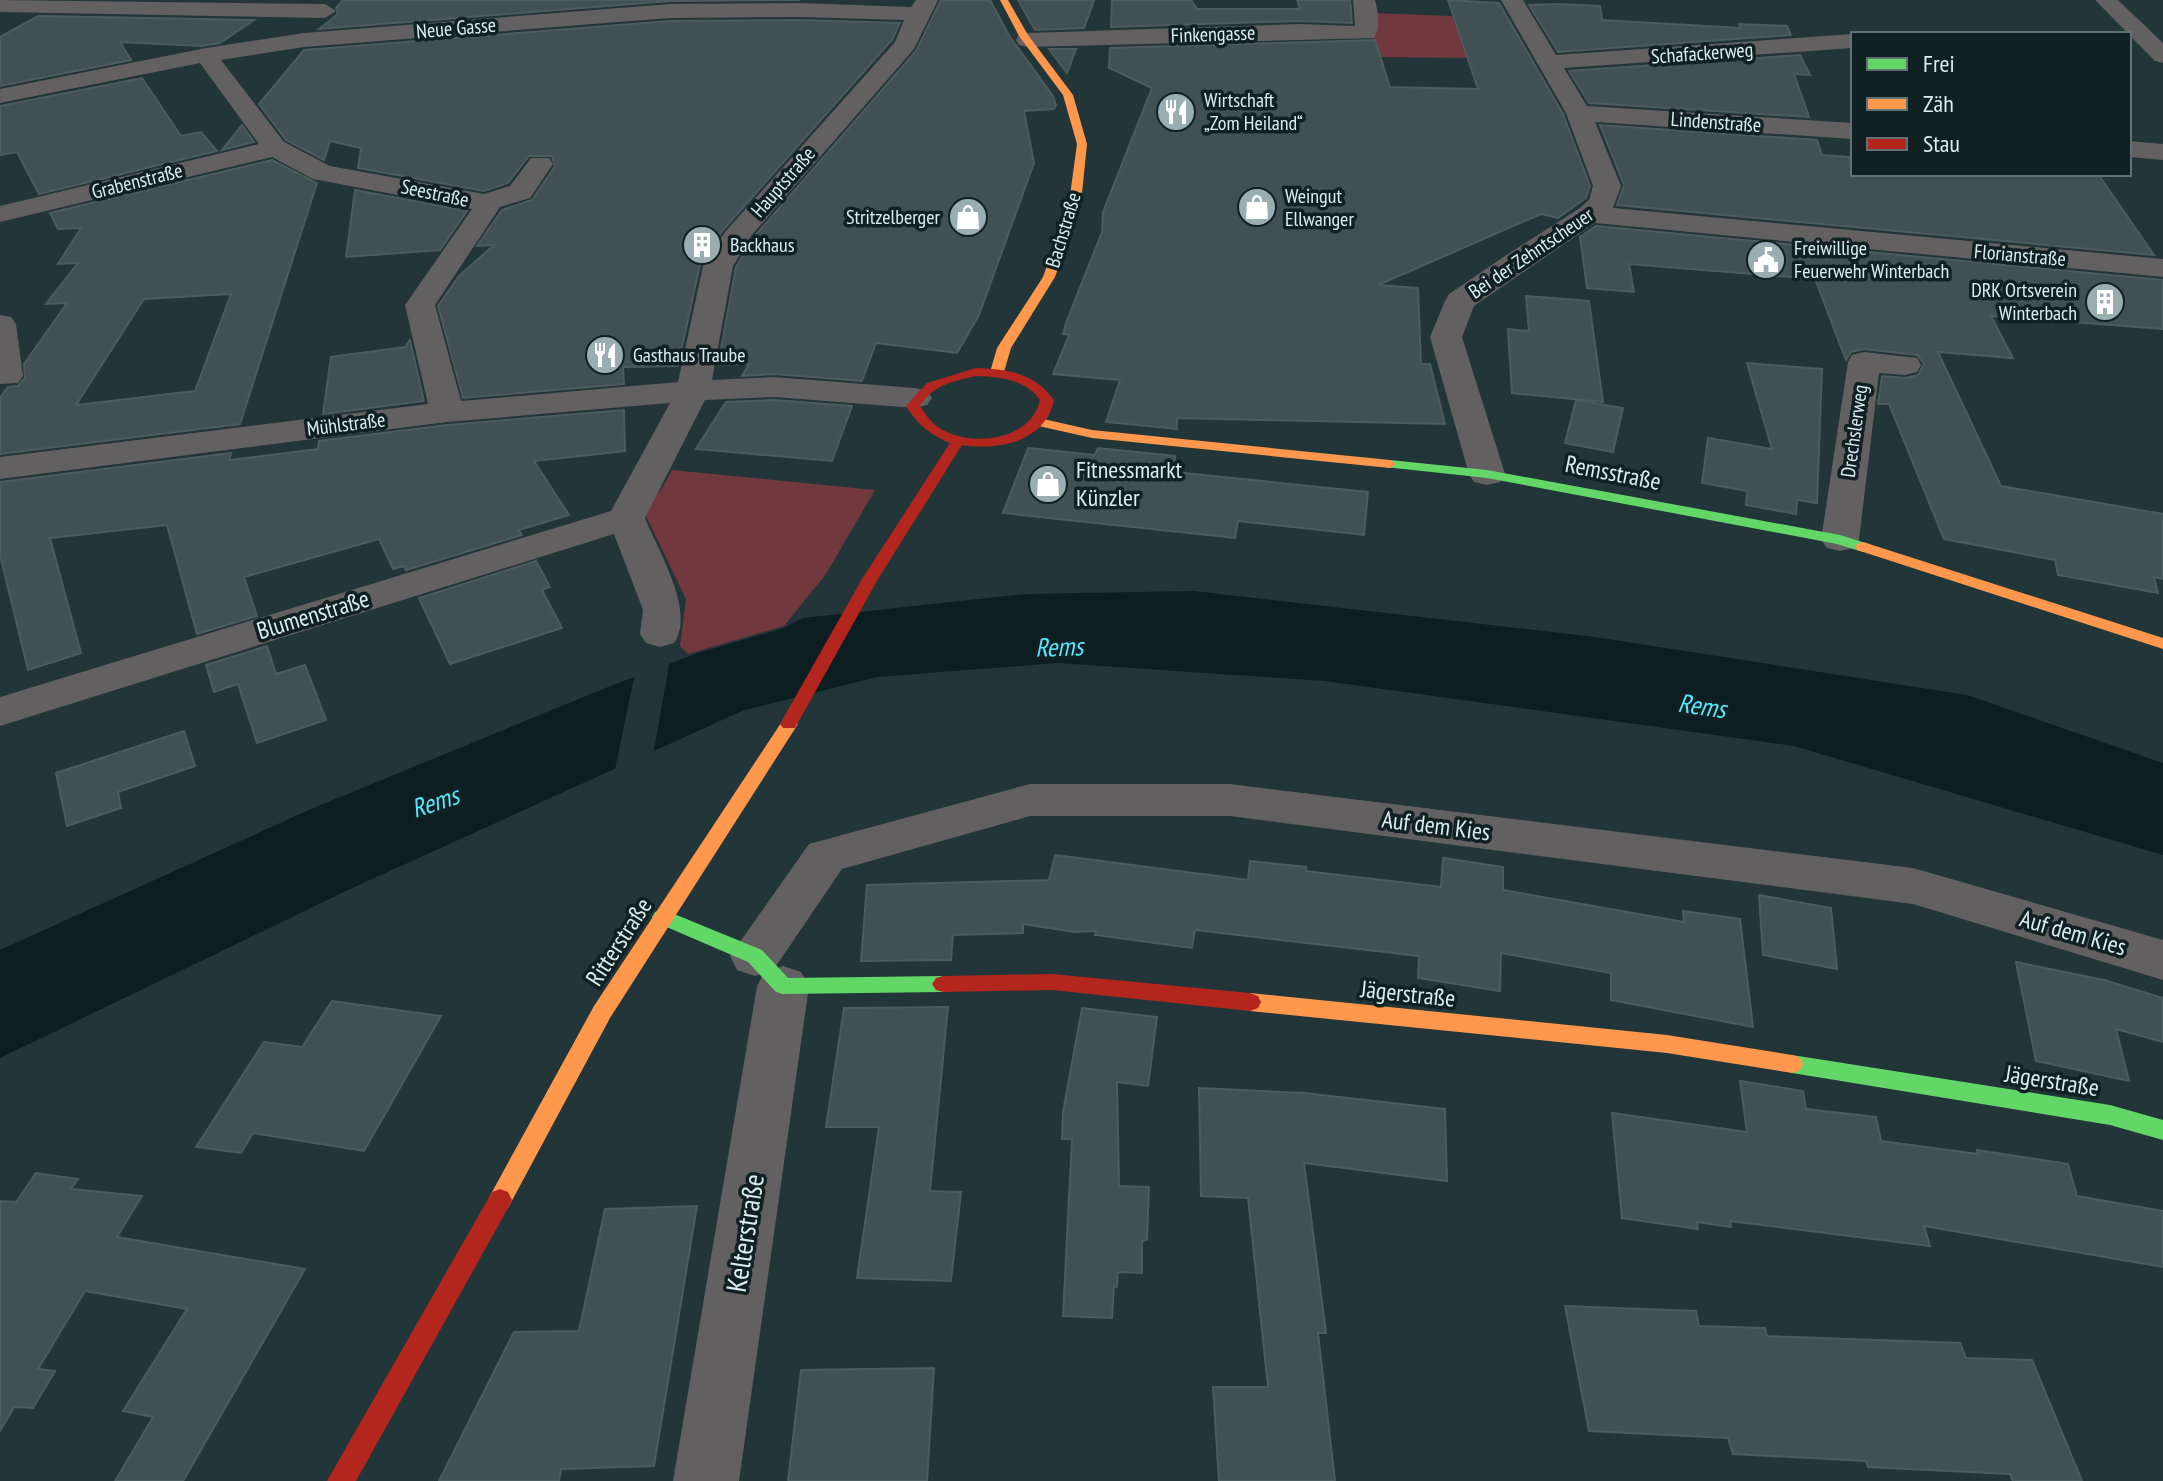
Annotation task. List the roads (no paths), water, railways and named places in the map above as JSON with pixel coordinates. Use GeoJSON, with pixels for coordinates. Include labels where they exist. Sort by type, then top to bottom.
{"type":"FeatureCollection","features":[{"type":"Feature","properties":{"kind":"main road","name":"Bachstraße"},"geometry":{"type":"LineString","coordinates":[[997,372],[1004,348],[1049,277],[1075,203],[1082,144],[1068,95],[1027,40],[1004,0]]}},
{"type":"Feature","properties":{"kind":"main road"},"geometry":{"type":"LineString","coordinates":[[997,372],[1030,382],[1047,401],[1046,412],[1039,422],[1025,432],[1005,439],[958,441],[925,429],[915,420],[912,409],[915,398],[924,388],[956,374],[997,372]]}},
{"type":"Feature","properties":{"kind":"main road","name":"Remsstraße"},"geometry":{"type":"LineString","coordinates":[[1039,422],[1092,434],[1487,474],[1840,540],[2163,644]]}},
{"type":"Feature","properties":{"kind":"main road","name":"Ritterstraße"},"geometry":{"type":"LineString","coordinates":[[341,1481],[504,1194],[602,1012],[777,745],[870,579],[958,441]]}},
{"type":"Feature","properties":{"kind":"main road","name":"Jägerstraße"},"geometry":{"type":"LineString","coordinates":[[662,917],[769,971],[1052,982],[1667,1044],[2110,1115],[2163,1130]]}},
{"type":"Feature","properties":{"kind":"street","name":"Finkengasse"},"geometry":{"type":"LineString","coordinates":[[1027,40],[1299,31],[1366,33],[1364,0]]}},
{"type":"Feature","properties":{"kind":"street","name":"Bei der Zehntscheuer"},"geometry":{"type":"LineString","coordinates":[[1487,474],[1446,337],[1460,301],[1590,214],[1602,203],[1607,186],[1579,113],[1552,62],[1512,0]]}},
{"type":"Feature","properties":{"kind":"street"},"geometry":{"type":"LineString","coordinates":[[2106,0],[2147,46]]}},
{"type":"Feature","properties":{"kind":"street"},"geometry":{"type":"LineString","coordinates":[[0,5],[333,6]]}},
{"type":"Feature","properties":{"kind":"street"},"geometry":{"type":"LineString","coordinates":[[304,40],[333,6]]}},
{"type":"Feature","properties":{"kind":"street","name":"Neue Gasse"},"geometry":{"type":"LineString","coordinates":[[0,96],[206,55],[304,40],[670,11],[922,7]]}},
{"type":"Feature","properties":{"kind":"street","name":"Hauptstraße"},"geometry":{"type":"LineString","coordinates":[[626,518],[693,391],[718,266],[739,232],[906,44],[922,7]]}},
{"type":"Feature","properties":{"kind":"street","name":"Schafackerweg"},"geometry":{"type":"LineString","coordinates":[[1552,62],[1851,41]]}},
{"type":"Feature","properties":{"kind":"street","name":"Seestraße"},"geometry":{"type":"LineString","coordinates":[[206,55],[275,148],[323,173],[412,187],[485,203],[486,209],[420,305],[447,412]]}},
{"type":"Feature","properties":{"kind":"street","name":"Lindenstraße"},"geometry":{"type":"LineString","coordinates":[[1579,113],[1851,131]]}},
{"type":"Feature","properties":{"kind":"street","name":"Grabenstraße"},"geometry":{"type":"LineString","coordinates":[[0,214],[275,148]]}},
{"type":"Feature","properties":{"kind":"street"},"geometry":{"type":"LineString","coordinates":[[2131,149],[2163,152]]}},
{"type":"Feature","properties":{"kind":"street"},"geometry":{"type":"LineString","coordinates":[[485,203],[520,192],[540,164]]}},
{"type":"Feature","properties":{"kind":"street","name":"Florianstraße"},"geometry":{"type":"LineString","coordinates":[[1590,214],[2163,268]]}},
{"type":"Feature","properties":{"kind":"street"},"geometry":{"type":"LineString","coordinates":[[0,324],[6,376]]}},
{"type":"Feature","properties":{"kind":"street","name":"Drechslerweg"},"geometry":{"type":"LineString","coordinates":[[1840,540],[1864,362],[1905,365]]}},
{"type":"Feature","properties":{"kind":"street"},"geometry":{"type":"LineString","coordinates":[[693,391],[774,387],[915,398]]}},
{"type":"Feature","properties":{"kind":"street","name":"Mühlstraße"},"geometry":{"type":"LineString","coordinates":[[0,468],[447,412],[693,391]]}},
{"type":"Feature","properties":{"kind":"street"},"geometry":{"type":"LineString","coordinates":[[626,518],[663,610],[660,634]]}},
{"type":"Feature","properties":{"kind":"street","name":"Blumenstraße"},"geometry":{"type":"LineString","coordinates":[[0,712],[626,518]]}},
{"type":"Feature","properties":{"kind":"street","name":"Auf dem Kies"},"geometry":{"type":"LineString","coordinates":[[769,971],[826,856],[1030,800],[1230,800],[1913,886],[2163,960]]}},
{"type":"Feature","properties":{"kind":"street","name":"Kelterstraße"},"geometry":{"type":"LineString","coordinates":[[706,1481],[769,971]]}},
{"type":"Feature","properties":{"kind":"water","name":"Rems"},"geometry":{"type":"Polygon","coordinates":[[[1194,591],[1595,637],[1967,695],[2163,763],[2163,855],[1794,746],[1325,681],[1058,663],[877,677],[742,711],[348,890],[0,1058],[0,950],[311,809],[608,687],[698,653],[781,629],[803,618],[1026,594],[1194,591]]]}},
{"type":"Feature","properties":{"kind":"place","name":"Wirtschaft „Zom Heiland“"},"geometry":{"type":"Point","coordinates":[1176,112]}},
{"type":"Feature","properties":{"kind":"place","name":"Weingut Ellwanger"},"geometry":{"type":"Point","coordinates":[1257,207]}},
{"type":"Feature","properties":{"kind":"place","name":"Stritzelberger"},"geometry":{"type":"Point","coordinates":[968,217]}},
{"type":"Feature","properties":{"kind":"place","name":"Backhaus"},"geometry":{"type":"Point","coordinates":[702,245]}},
{"type":"Feature","properties":{"kind":"place","name":"Freiwillige Feuerwehr Winterbach"},"geometry":{"type":"Point","coordinates":[1766,260]}},
{"type":"Feature","properties":{"kind":"place","name":"DRK Ortsverein Winterbach"},"geometry":{"type":"Point","coordinates":[2105,302]}},
{"type":"Feature","properties":{"kind":"place","name":"Gasthaus Traube"},"geometry":{"type":"Point","coordinates":[605,355]}},
{"type":"Feature","properties":{"kind":"place","name":"Fitnessmarkt Künzler"},"geometry":{"type":"Point","coordinates":[1048,484]}}]}
